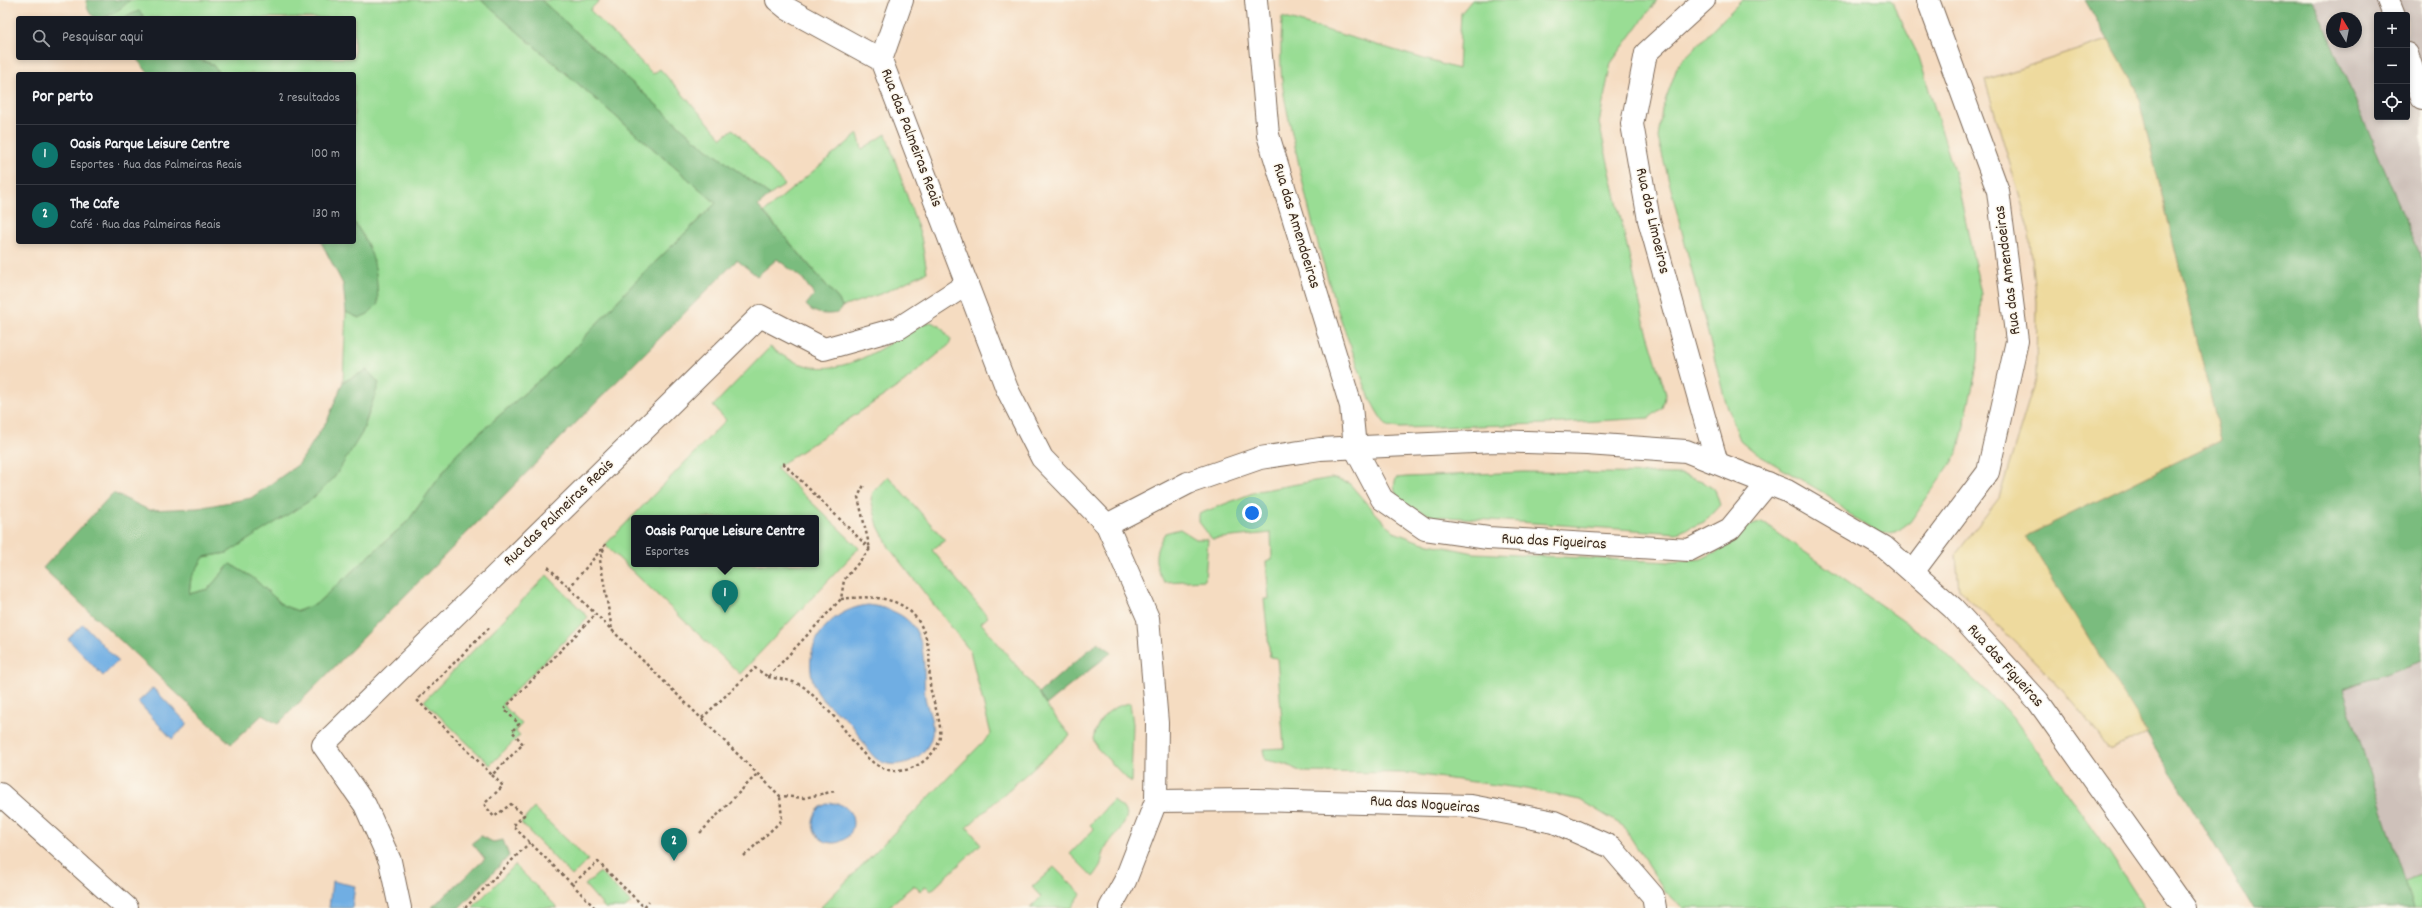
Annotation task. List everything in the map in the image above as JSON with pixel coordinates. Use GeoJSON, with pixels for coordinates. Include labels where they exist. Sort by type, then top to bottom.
{"type":"FeatureCollection","features":[{"type":"Feature","properties":{"kind":"street","name":"Rua das Palmeiras Reais"},"geometry":{"type":"LineString","coordinates":[[777,0],[788,9],[881,60],[1007,389],[1042,458],[1107,525],[1148,618],[1157,723],[1156,801],[1124,880],[1110,908]]}},
{"type":"Feature","properties":{"kind":"street"},"geometry":{"type":"LineString","coordinates":[[881,60],[902,0]]}},
{"type":"Feature","properties":{"kind":"street","name":"Rua das Amendoeiras"},"geometry":{"type":"LineString","coordinates":[[1256,0],[1268,135],[1351,406],[1355,448]]}},
{"type":"Feature","properties":{"kind":"street","name":"Rua dos Limoeiros"},"geometry":{"type":"LineString","coordinates":[[1704,0],[1646,54],[1632,124],[1649,220],[1717,463]]}},
{"type":"Feature","properties":{"kind":"street","name":"Rua das Amendoeiras"},"geometry":{"type":"LineString","coordinates":[[1913,572],[1988,472],[2017,341],[1998,191],[1928,0]]}},
{"type":"Feature","properties":{"kind":"street"},"geometry":{"type":"LineString","coordinates":[[2388,0],[2393,12]]}},
{"type":"Feature","properties":{"kind":"street"},"geometry":{"type":"LineString","coordinates":[[2410,63],[2422,98]]}},
{"type":"Feature","properties":{"kind":"street","name":"Rua das Palmeiras Reais"},"geometry":{"type":"LineString","coordinates":[[400,908],[390,861],[365,805],[323,745],[760,316],[824,349],[899,328],[967,284]]}},
{"type":"Feature","properties":{"kind":"street","name":"Rua das Figueiras"},"geometry":{"type":"LineString","coordinates":[[1107,525],[1188,483],[1260,458],[1320,449],[1495,441],[1587,444],[1686,451],[1787,491],[1884,547],[1953,608],[2038,701],[2185,908]]}},
{"type":"Feature","properties":{"kind":"street","name":"Rua das Figueiras"},"geometry":{"type":"LineString","coordinates":[[1355,448],[1382,499],[1425,529],[1488,538],[1689,550],[1730,528],[1768,483]]}},
{"type":"Feature","properties":{"kind":"street","name":"Rua das Nogueiras"},"geometry":{"type":"LineString","coordinates":[[1156,801],[1255,800],[1471,806],[1554,822],[1611,847],[1653,896],[1655,908]]}},
{"type":"Feature","properties":{"kind":"street"},"geometry":{"type":"LineString","coordinates":[[3,801],[127,908]]}},
{"type":"Feature","properties":{"kind":"path"},"geometry":{"type":"LineString","coordinates":[[783,463],[870,549]]}},
{"type":"Feature","properties":{"kind":"path"},"geometry":{"type":"LineString","coordinates":[[864,485],[858,497],[870,549]]}},
{"type":"Feature","properties":{"kind":"path"},"geometry":{"type":"LineString","coordinates":[[569,588],[605,545],[600,560],[600,566],[612,630]]}},
{"type":"Feature","properties":{"kind":"path"},"geometry":{"type":"LineString","coordinates":[[768,676],[842,600],[844,580],[870,549]]}},
{"type":"Feature","properties":{"kind":"path"},"geometry":{"type":"LineString","coordinates":[[543,573],[549,567]]}},
{"type":"Feature","properties":{"kind":"path"},"geometry":{"type":"LineString","coordinates":[[552,571],[780,796],[782,820],[744,856]]}},
{"type":"Feature","properties":{"kind":"path"},"geometry":{"type":"LineString","coordinates":[[702,718],[755,668],[768,676],[788,680],[804,687],[836,719],[865,757],[877,765],[891,770],[909,769],[927,760],[939,743],[940,726],[930,686],[928,645],[922,628],[909,610],[893,600],[878,597],[842,600]]}},
{"type":"Feature","properties":{"kind":"path"},"geometry":{"type":"LineString","coordinates":[[492,775],[523,744],[512,731],[519,724],[504,708],[596,614]]}},
{"type":"Feature","properties":{"kind":"path"},"geometry":{"type":"LineString","coordinates":[[494,623],[417,700],[503,786],[484,804],[494,817],[511,804],[524,815],[514,826],[595,908]]}},
{"type":"Feature","properties":{"kind":"path"},"geometry":{"type":"LineString","coordinates":[[700,834],[758,773]]}},
{"type":"Feature","properties":{"kind":"path"},"geometry":{"type":"LineString","coordinates":[[780,796],[804,798],[835,791]]}},
{"type":"Feature","properties":{"kind":"path"},"geometry":{"type":"LineString","coordinates":[[464,908],[530,842]]}},
{"type":"Feature","properties":{"kind":"path"},"geometry":{"type":"LineString","coordinates":[[572,884],[598,862],[644,907],[649,901]]}},
{"type":"Feature","properties":{"kind":"shaded area"},"geometry":{"type":"Polygon","coordinates":[[[2313,0],[2422,0],[2422,259],[2333,48],[2362,48],[2362,12],[2326,12],[2326,31],[2313,0]]]}},
{"type":"Feature","properties":{"kind":"shaded area"},"geometry":{"type":"Polygon","coordinates":[[[2422,661],[2422,908],[2414,908],[2343,689],[2422,661]]]}},
{"type":"Feature","properties":{"kind":"green space"},"geometry":{"type":"Polygon","coordinates":[[[86,0],[130,0],[118,10],[106,16],[92,16],[88,10],[86,0]]]}},
{"type":"Feature","properties":{"kind":"green space"},"geometry":{"type":"Polygon","coordinates":[[[130,0],[481,0],[716,203],[633,284],[571,352],[457,453],[408,521],[316,604],[298,611],[284,606],[252,577],[230,564],[208,589],[189,594],[191,578],[204,557],[227,553],[256,534],[362,433],[370,410],[367,370],[343,382],[346,312],[359,318],[364,237],[356,225],[356,72],[218,72],[212,64],[201,60],[356,60],[356,16],[143,16],[139,11],[128,16],[109,16],[130,0]]]}},
{"type":"Feature","properties":{"kind":"green space"},"geometry":{"type":"Polygon","coordinates":[[[481,0],[541,0],[694,139],[770,195],[758,206],[839,300],[842,307],[838,313],[820,314],[813,311],[806,305],[814,295],[803,279],[777,259],[757,276],[737,260],[278,724],[262,715],[231,744],[43,568],[113,493],[149,510],[198,508],[251,498],[299,464],[328,419],[343,382],[367,370],[379,383],[362,433],[334,478],[311,500],[227,553],[204,557],[191,578],[189,594],[208,589],[230,564],[252,577],[284,606],[298,611],[316,604],[408,521],[457,453],[571,352],[633,284],[716,203],[481,0]]]}},
{"type":"Feature","properties":{"kind":"green space"},"geometry":{"type":"Polygon","coordinates":[[[541,0],[600,0],[590,10],[653,74],[660,69],[722,138],[733,129],[785,185],[770,195],[694,139],[541,0]]]}},
{"type":"Feature","properties":{"kind":"green space"},"geometry":{"type":"Polygon","coordinates":[[[1472,0],[1657,0],[1611,63],[1599,123],[1644,321],[1666,394],[1662,408],[1649,418],[1545,424],[1399,428],[1387,426],[1371,401],[1331,289],[1301,175],[1282,85],[1282,17],[1458,69],[1461,13],[1472,0]]]}},
{"type":"Feature","properties":{"kind":"green space"},"geometry":{"type":"Polygon","coordinates":[[[1742,0],[1891,0],[1919,57],[1957,181],[1981,294],[1978,362],[1958,453],[1910,522],[1896,532],[1880,534],[1856,520],[1829,496],[1757,454],[1740,440],[1725,400],[1658,138],[1662,109],[1678,65],[1742,0]]]}},
{"type":"Feature","properties":{"kind":"green space"},"geometry":{"type":"Polygon","coordinates":[[[2085,0],[2313,0],[2326,31],[2326,48],[2333,48],[2422,259],[2422,661],[2343,689],[2414,908],[2253,908],[2026,536],[2221,440],[2136,88],[2085,0]]]}},
{"type":"Feature","properties":{"kind":"green space"},"geometry":{"type":"Polygon","coordinates":[[[139,11],[143,16],[128,16],[139,11]]]}},
{"type":"Feature","properties":{"kind":"green space"},"geometry":{"type":"Polygon","coordinates":[[[138,60],[201,60],[212,64],[218,72],[147,72],[138,60]]]}},
{"type":"Feature","properties":{"kind":"green space"},"geometry":{"type":"Polygon","coordinates":[[[858,134],[862,149],[886,134],[921,237],[927,272],[883,293],[842,307],[839,300],[764,212],[858,134]]]}},
{"type":"Feature","properties":{"kind":"green space"},"geometry":{"type":"Polygon","coordinates":[[[356,225],[371,252],[374,261],[378,304],[368,314],[359,318],[346,312],[343,284],[322,244],[356,244],[356,225]]]}},
{"type":"Feature","properties":{"kind":"green space"},"geometry":{"type":"Polygon","coordinates":[[[931,322],[940,326],[951,340],[949,345],[903,383],[776,468],[859,548],[740,674],[605,545],[631,518],[631,567],[819,567],[819,515],[634,515],[726,420],[713,406],[770,347],[785,357],[800,363],[814,367],[828,368],[856,361],[913,330],[931,322]]]}},
{"type":"Feature","properties":{"kind":"green space"},"geometry":{"type":"Polygon","coordinates":[[[1524,472],[1681,474],[1702,481],[1715,490],[1720,505],[1704,522],[1677,533],[1433,516],[1411,507],[1399,499],[1394,486],[1396,478],[1524,472]]]}},
{"type":"Feature","properties":{"kind":"green space"},"geometry":{"type":"Polygon","coordinates":[[[888,476],[945,540],[932,550],[988,617],[981,623],[1039,693],[1046,705],[1070,735],[967,827],[981,844],[931,891],[926,886],[920,891],[914,885],[887,908],[820,908],[991,734],[970,651],[890,549],[878,526],[871,499],[873,492],[888,476]]]}},
{"type":"Feature","properties":{"kind":"green space"},"geometry":{"type":"Polygon","coordinates":[[[1331,478],[1349,483],[1394,532],[1420,542],[1474,553],[1671,562],[1701,559],[1728,546],[1747,527],[1762,522],[1936,644],[2013,717],[2109,852],[2145,908],[1683,908],[1665,891],[1623,826],[1580,800],[1526,789],[1406,773],[1302,772],[1285,764],[1265,760],[1263,749],[1284,748],[1277,658],[1270,657],[1264,599],[1269,599],[1266,562],[1272,560],[1271,533],[1212,539],[1199,522],[1199,514],[1258,491],[1331,478]]]}},
{"type":"Feature","properties":{"kind":"green space"},"geometry":{"type":"Polygon","coordinates":[[[1180,529],[1196,539],[1208,539],[1205,580],[1164,582],[1160,575],[1156,563],[1158,546],[1165,533],[1180,529]]]}},
{"type":"Feature","properties":{"kind":"green space"},"geometry":{"type":"Polygon","coordinates":[[[547,575],[588,617],[502,704],[522,724],[515,731],[520,735],[490,765],[424,701],[547,575]]]}},
{"type":"Feature","properties":{"kind":"green space"},"geometry":{"type":"Polygon","coordinates":[[[1098,642],[1112,652],[1046,705],[1039,693],[1098,642]]]}},
{"type":"Feature","properties":{"kind":"green space"},"geometry":{"type":"Polygon","coordinates":[[[1130,703],[1133,724],[1131,783],[1097,748],[1093,739],[1101,719],[1116,707],[1130,703]]]}},
{"type":"Feature","properties":{"kind":"green space"},"geometry":{"type":"Polygon","coordinates":[[[1113,800],[1123,808],[1127,815],[1126,820],[1107,846],[1099,869],[1093,877],[1070,854],[1094,829],[1090,825],[1113,800]]]}},
{"type":"Feature","properties":{"kind":"green space"},"geometry":{"type":"Polygon","coordinates":[[[534,808],[588,860],[572,876],[521,823],[534,808]]]}},
{"type":"Feature","properties":{"kind":"green space"},"geometry":{"type":"Polygon","coordinates":[[[481,836],[493,842],[503,840],[509,856],[459,908],[431,908],[485,859],[472,843],[481,836]]]}},
{"type":"Feature","properties":{"kind":"green space"},"geometry":{"type":"Polygon","coordinates":[[[515,865],[558,908],[472,908],[515,865]]]}},
{"type":"Feature","properties":{"kind":"green space"},"geometry":{"type":"Polygon","coordinates":[[[1054,867],[1081,894],[1071,908],[1030,908],[1041,897],[1032,887],[1054,867]]]}},
{"type":"Feature","properties":{"kind":"green space"},"geometry":{"type":"Polygon","coordinates":[[[600,872],[631,903],[625,908],[605,908],[585,885],[600,872]]]}},
{"type":"Feature","properties":{"kind":"green space"},"geometry":{"type":"Polygon","coordinates":[[[2422,874],[2422,908],[2413,908],[2405,881],[2422,874]]]}},
{"type":"Feature","properties":{"kind":"sand"},"geometry":{"type":"Polygon","coordinates":[[[2108,40],[2136,88],[2221,440],[2026,536],[2147,733],[2109,750],[2058,686],[2020,646],[1959,590],[1956,554],[1999,498],[2036,377],[2037,301],[2028,225],[1985,80],[2108,40]]]}},
{"type":"Feature","properties":{"kind":"water"},"geometry":{"type":"Polygon","coordinates":[[[868,605],[888,609],[900,615],[911,623],[919,637],[924,662],[925,697],[933,730],[931,740],[926,749],[918,757],[909,762],[893,764],[884,763],[871,754],[851,724],[821,698],[812,678],[811,663],[813,648],[819,636],[828,624],[839,615],[868,605]]]}},
{"type":"Feature","properties":{"kind":"water"},"geometry":{"type":"Polygon","coordinates":[[[83,624],[118,661],[103,676],[68,639],[83,624]]]}},
{"type":"Feature","properties":{"kind":"water"},"geometry":{"type":"Polygon","coordinates":[[[153,688],[188,724],[172,739],[138,702],[153,688]]]}},
{"type":"Feature","properties":{"kind":"water"},"geometry":{"type":"Polygon","coordinates":[[[833,803],[841,805],[847,809],[851,815],[853,823],[851,831],[847,837],[841,841],[833,843],[825,841],[819,837],[815,831],[813,823],[815,815],[819,809],[825,805],[833,803]]]}},
{"type":"Feature","properties":{"kind":"water"},"geometry":{"type":"Polygon","coordinates":[[[332,881],[355,886],[352,908],[329,908],[332,881]]]}},
{"type":"Feature","properties":{"kind":"place","name":"Oasis Parque Leisure Centre"},"geometry":{"type":"Point","coordinates":[725,613]}},
{"type":"Feature","properties":{"kind":"place","name":"The Cafe"},"geometry":{"type":"Point","coordinates":[674,861]}}]}
